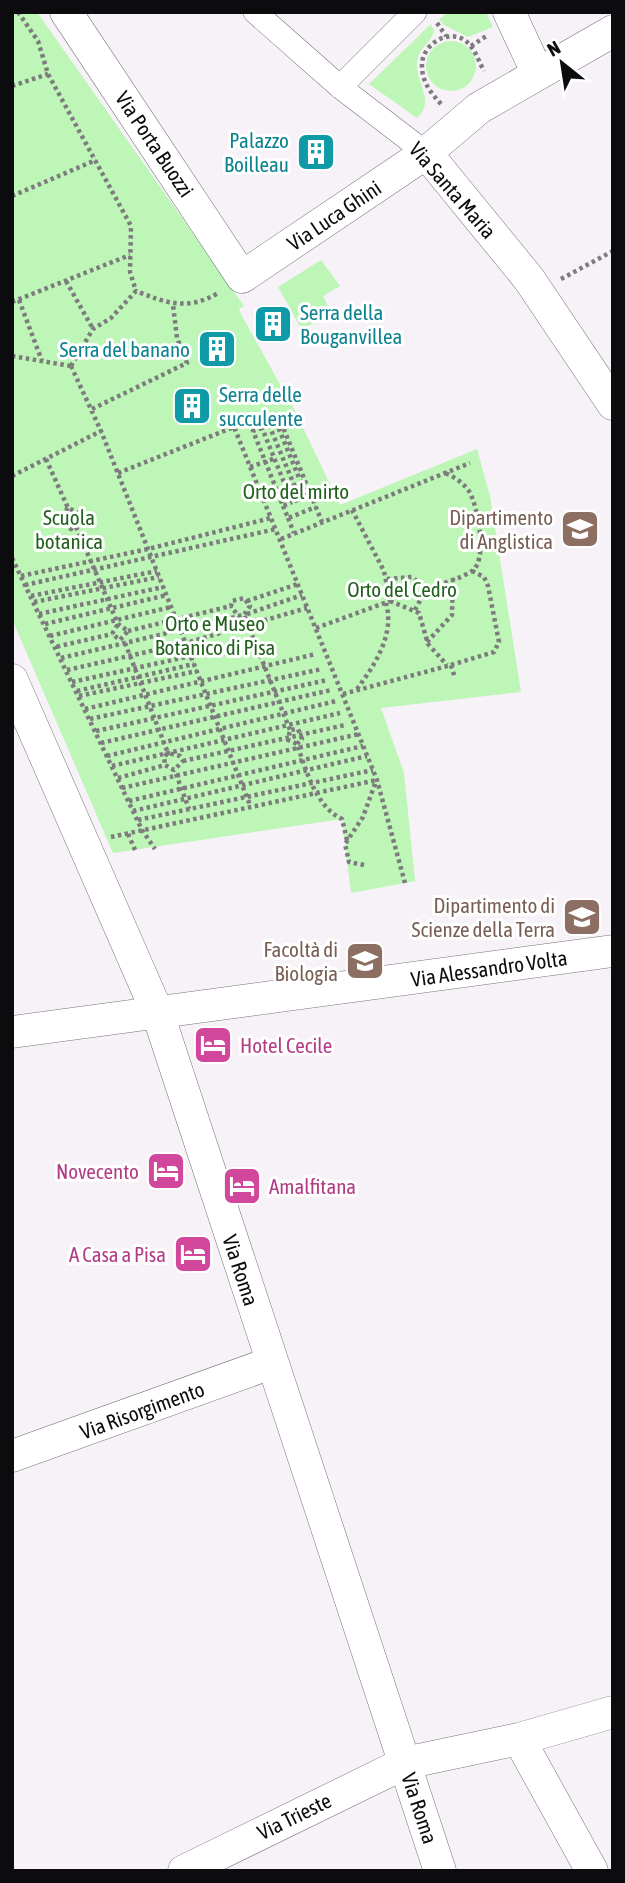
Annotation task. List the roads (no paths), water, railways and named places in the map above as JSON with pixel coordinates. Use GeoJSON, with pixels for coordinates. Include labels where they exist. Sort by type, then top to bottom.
{"type":"FeatureCollection","features":[{"type":"Feature","properties":{"kind":"street","name":"Via Porta Buozzi"},"geometry":{"type":"LineString","coordinates":[[66,12],[232,284]]}},
{"type":"Feature","properties":{"kind":"street","name":"Via Santa Maria"},"geometry":{"type":"LineString","coordinates":[[256,12],[341,87],[425,153],[537,291],[613,404]]}},
{"type":"Feature","properties":{"kind":"street"},"geometry":{"type":"LineString","coordinates":[[341,87],[415,12]]}},
{"type":"Feature","properties":{"kind":"street"},"geometry":{"type":"LineString","coordinates":[[509,12],[537,72]]}},
{"type":"Feature","properties":{"kind":"street","name":"Via Luca Ghini"},"geometry":{"type":"LineString","coordinates":[[232,284],[425,153],[458,123],[498,95],[613,31]]}},
{"type":"Feature","properties":{"kind":"street","name":"Via Roma"},"geometry":{"type":"LineString","coordinates":[[12,680],[158,1014],[440,1871]]}},
{"type":"Feature","properties":{"kind":"street","name":"Via Alessandro Volta"},"geometry":{"type":"LineString","coordinates":[[12,1032],[613,951]]}},
{"type":"Feature","properties":{"kind":"street","name":"Via Risorgimento"},"geometry":{"type":"LineString","coordinates":[[12,1456],[271,1363]]}},
{"type":"Feature","properties":{"kind":"street","name":"Via Trieste"},"geometry":{"type":"LineString","coordinates":[[184,1871],[405,1763],[519,1739],[613,1712]]}},
{"type":"Feature","properties":{"kind":"street"},"geometry":{"type":"LineString","coordinates":[[519,1739],[592,1871]]}},
{"type":"Feature","properties":{"kind":"place","name":"Palazzo Boilleau"},"geometry":{"type":"Point","coordinates":[316,152]}},
{"type":"Feature","properties":{"kind":"place","name":"Serra della Bouganvillea"},"geometry":{"type":"Point","coordinates":[273,324]}},
{"type":"Feature","properties":{"kind":"place","name":"Serra del banano"},"geometry":{"type":"Point","coordinates":[217,349]}},
{"type":"Feature","properties":{"kind":"place","name":"Serra delle succulente"},"geometry":{"type":"Point","coordinates":[192,406]}},
{"type":"Feature","properties":{"kind":"place","name":"Dipartimento di Anglistica"},"geometry":{"type":"Point","coordinates":[580,529]}},
{"type":"Feature","properties":{"kind":"place","name":"Dipartimento di Scienze della Terra"},"geometry":{"type":"Point","coordinates":[582,917]}},
{"type":"Feature","properties":{"kind":"place","name":"Facoltà di Biologia"},"geometry":{"type":"Point","coordinates":[365,961]}},
{"type":"Feature","properties":{"kind":"place","name":"Hotel Cecile"},"geometry":{"type":"Point","coordinates":[213,1045]}},
{"type":"Feature","properties":{"kind":"place","name":"Novecento"},"geometry":{"type":"Point","coordinates":[166,1171]}},
{"type":"Feature","properties":{"kind":"place","name":"Amalfitana"},"geometry":{"type":"Point","coordinates":[242,1186]}},
{"type":"Feature","properties":{"kind":"place","name":"A Casa a Pisa"},"geometry":{"type":"Point","coordinates":[193,1254]}},
{"type":"Feature","properties":{"kind":"park label","name":"Orto del mirto"},"geometry":{"type":"Point","coordinates":[296,491]}},
{"type":"Feature","properties":{"kind":"park label","name":"Scuola botanica"},"geometry":{"type":"Point","coordinates":[69,529]}},
{"type":"Feature","properties":{"kind":"park label","name":"Orto del Cedro"},"geometry":{"type":"Point","coordinates":[402,589]}},
{"type":"Feature","properties":{"kind":"park label","name":"Orto e Museo Botanico di Pisa"},"geometry":{"type":"Point","coordinates":[215,635]}}]}
